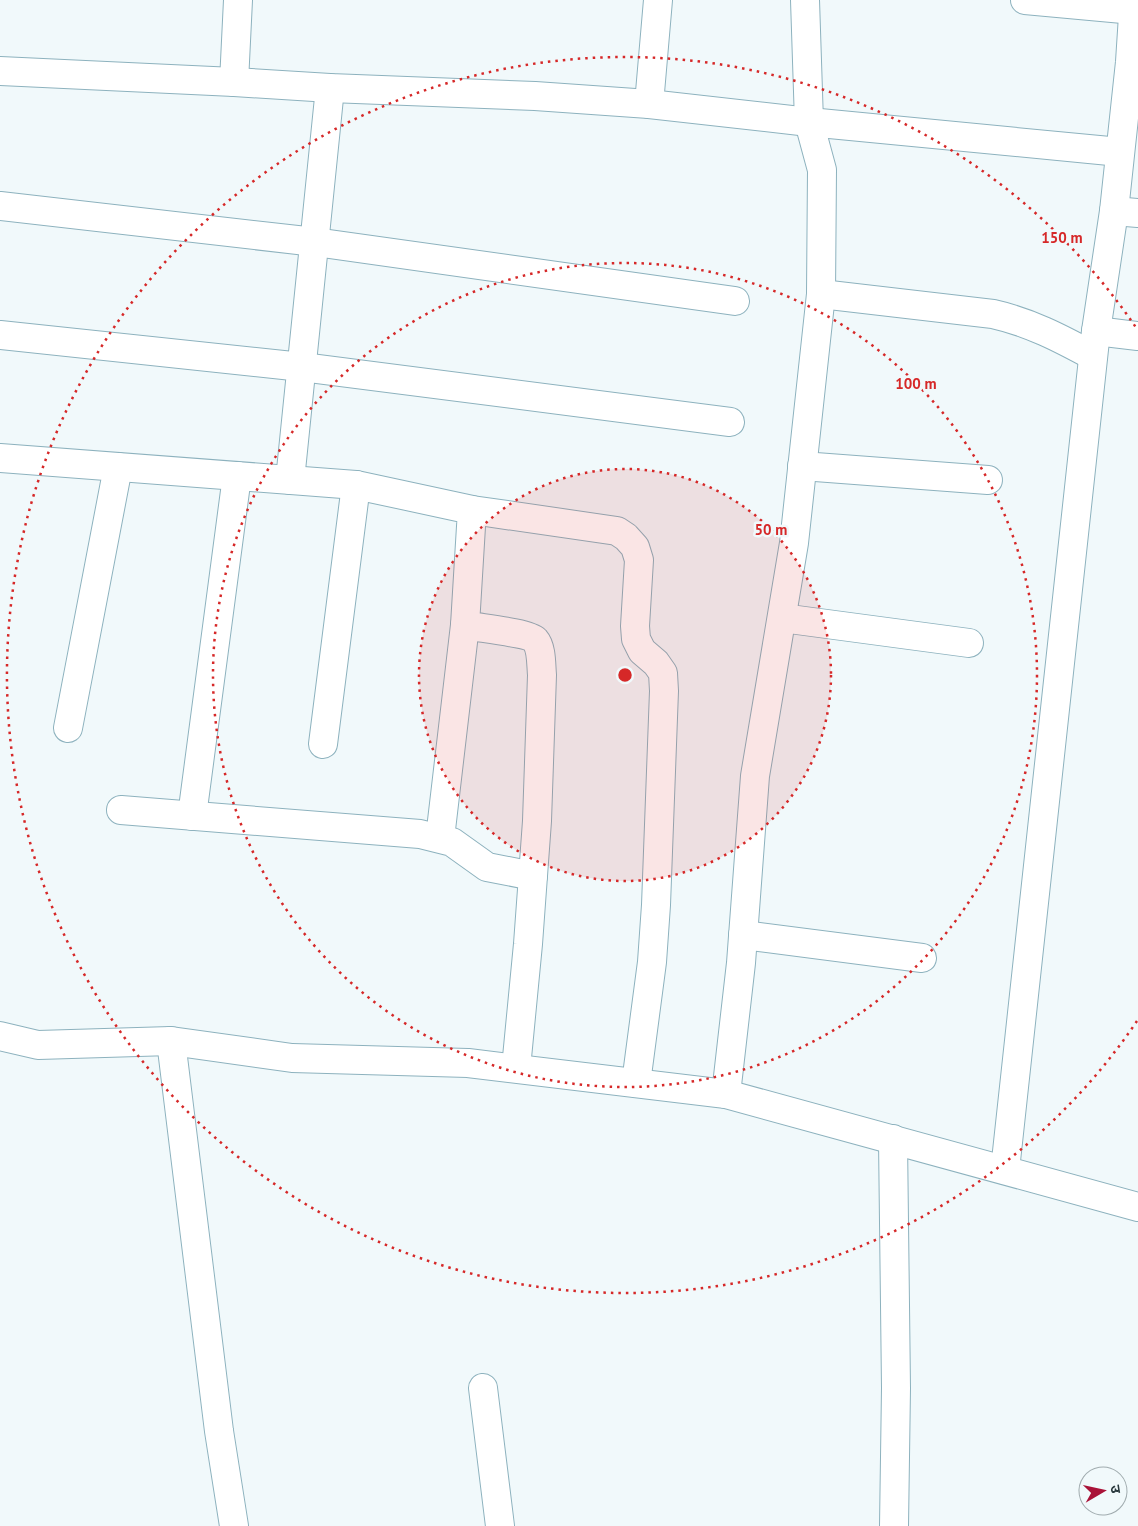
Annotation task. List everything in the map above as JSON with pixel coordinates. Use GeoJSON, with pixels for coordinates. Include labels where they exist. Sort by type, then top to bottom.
{"type":"FeatureCollection","features":[{"type":"Feature","properties":{"kind":"street"},"geometry":{"type":"LineString","coordinates":[[234,82],[238,0]]}},
{"type":"Feature","properties":{"kind":"street"},"geometry":{"type":"LineString","coordinates":[[650,104],[658,0]]}},
{"type":"Feature","properties":{"kind":"street"},"geometry":{"type":"LineString","coordinates":[[726,1094],[743,935],[756,776],[794,543],[821,294],[822,170],[809,122],[804,0]]}},
{"type":"Feature","properties":{"kind":"street"},"geometry":{"type":"LineString","coordinates":[[1005,1170],[1094,343],[1126,212],[1120,152],[1134,62],[1134,5],[1026,0]]}},
{"type":"Feature","properties":{"kind":"street"},"geometry":{"type":"LineString","coordinates":[[0,71],[330,88],[534,96],[650,104],[809,122],[1120,152]]}},
{"type":"Feature","properties":{"kind":"street"},"geometry":{"type":"LineString","coordinates":[[290,480],[330,88]]}},
{"type":"Feature","properties":{"kind":"street"},"geometry":{"type":"LineString","coordinates":[[0,206],[315,242],[735,300]]}},
{"type":"Feature","properties":{"kind":"street"},"geometry":{"type":"LineString","coordinates":[[821,294],[999,315],[1041,329],[1094,343],[1138,336]]}},
{"type":"Feature","properties":{"kind":"street"},"geometry":{"type":"LineString","coordinates":[[0,335],[302,367],[730,422]]}},
{"type":"Feature","properties":{"kind":"street"},"geometry":{"type":"LineString","coordinates":[[0,458],[356,485],[472,510],[617,531],[626,536],[635,547],[639,560],[636,639],[642,651],[656,663],[663,673],[664,691],[652,962],[636,1083]]}},
{"type":"Feature","properties":{"kind":"street"},"geometry":{"type":"LineString","coordinates":[[802,466],[988,480]]}},
{"type":"Feature","properties":{"kind":"street"},"geometry":{"type":"LineString","coordinates":[[68,728],[118,467]]}},
{"type":"Feature","properties":{"kind":"street"},"geometry":{"type":"LineString","coordinates":[[192,816],[237,476]]}},
{"type":"Feature","properties":{"kind":"street"},"geometry":{"type":"LineString","coordinates":[[323,744],[356,485]]}},
{"type":"Feature","properties":{"kind":"street"},"geometry":{"type":"LineString","coordinates":[[440,838],[465,625],[472,510]]}},
{"type":"Feature","properties":{"kind":"street"},"geometry":{"type":"LineString","coordinates":[[782,618],[970,643]]}},
{"type":"Feature","properties":{"kind":"street"},"geometry":{"type":"LineString","coordinates":[[465,625],[527,635],[536,641],[542,675],[537,821],[516,1068]]}},
{"type":"Feature","properties":{"kind":"street"},"geometry":{"type":"LineString","coordinates":[[121,810],[420,834],[452,842],[487,867],[533,876]]}},
{"type":"Feature","properties":{"kind":"street"},"geometry":{"type":"LineString","coordinates":[[743,935],[922,958]]}},
{"type":"Feature","properties":{"kind":"street"},"geometry":{"type":"LineString","coordinates":[[0,1036],[38,1045],[171,1041],[292,1058],[468,1063],[726,1094],[1138,1206]]}},
{"type":"Feature","properties":{"kind":"street"},"geometry":{"type":"LineString","coordinates":[[171,1041],[218,1432],[234,1526]]}},
{"type":"Feature","properties":{"kind":"street"},"geometry":{"type":"LineString","coordinates":[[893,1140],[896,1388],[894,1526]]}},
{"type":"Feature","properties":{"kind":"street"},"geometry":{"type":"LineString","coordinates":[[483,1388],[500,1526]]}}]}
